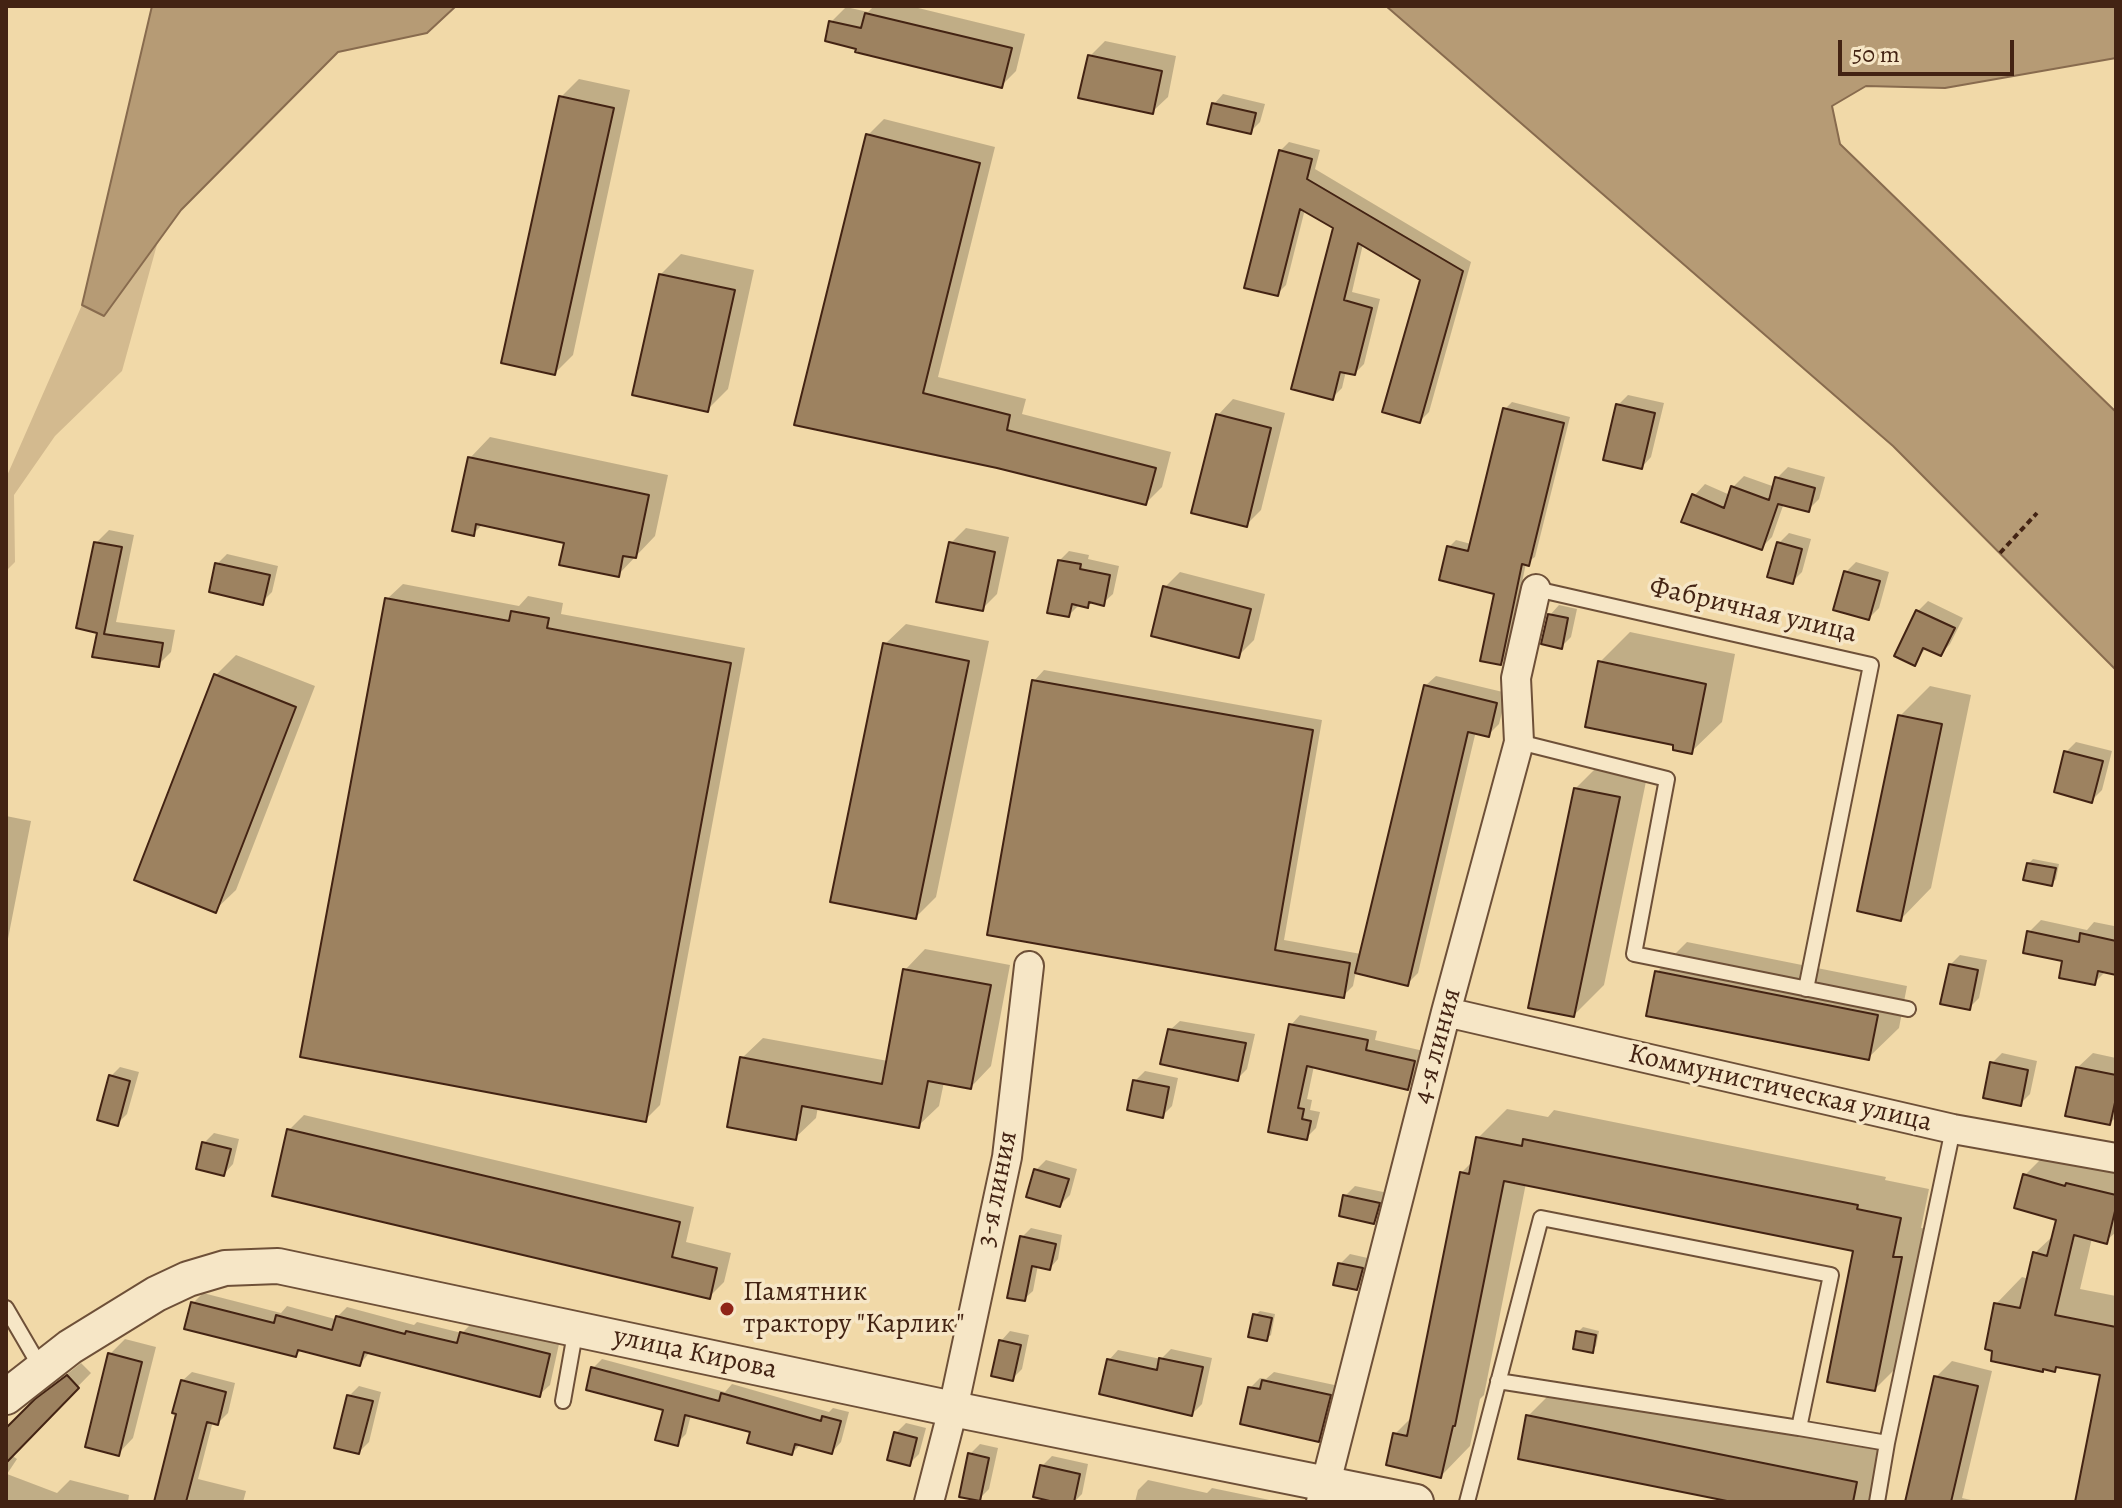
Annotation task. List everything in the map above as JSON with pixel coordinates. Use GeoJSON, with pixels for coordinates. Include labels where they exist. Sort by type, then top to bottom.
{"type":"FeatureCollection","features":[{"type":"Feature","properties":{"kind":"street","name":"4-я линия"},"geometry":{"type":"LineString","coordinates":[[1323,1493],[1446,1012],[1519,742],[1516,678],[1536,589]]}},
{"type":"Feature","properties":{"kind":"street","name":"3-я линия"},"geometry":{"type":"LineString","coordinates":[[929,1502],[953,1409],[1007,1157],[1029,966]]}},
{"type":"Feature","properties":{"kind":"street","name":"Коммунистическая улица"},"geometry":{"type":"LineString","coordinates":[[1446,1012],[1953,1129],[2116,1158]]}},
{"type":"Feature","properties":{"kind":"street","name":"улица Кирова"},"geometry":{"type":"LineString","coordinates":[[6,1397],[96,1329],[188,1279],[225,1268],[296,1268],[953,1409],[1323,1493],[1416,1502]]}},
{"type":"Feature","properties":{"kind":"lane","name":"Фабричная улица"},"geometry":{"type":"LineString","coordinates":[[1536,589],[1871,665],[1806,989]]}},
{"type":"Feature","properties":{"kind":"lane"},"geometry":{"type":"LineString","coordinates":[[1519,742],[1667,779],[1634,954],[1908,1009]]}},
{"type":"Feature","properties":{"kind":"lane"},"geometry":{"type":"LineString","coordinates":[[1877,1502],[1953,1129]]}},
{"type":"Feature","properties":{"kind":"lane"},"geometry":{"type":"LineString","coordinates":[[1467,1502],[1541,1218],[1831,1275],[1799,1428]]}},
{"type":"Feature","properties":{"kind":"lane"},"geometry":{"type":"LineString","coordinates":[[6,1308],[41,1368]]}},
{"type":"Feature","properties":{"kind":"lane"},"geometry":{"type":"LineString","coordinates":[[563,1401],[576,1328]]}},
{"type":"Feature","properties":{"kind":"lane"},"geometry":{"type":"LineString","coordinates":[[1498,1381],[1887,1443]]}},
{"type":"Feature","properties":{"kind":"path"},"geometry":{"type":"LineString","coordinates":[[2000,553],[2037,513]]}},
{"type":"Feature","properties":{"kind":"shaded area"},"geometry":{"type":"Polygon","coordinates":[[[152,6],[456,6],[427,33],[338,52],[181,210],[104,316],[82,305],[152,6]]]}},
{"type":"Feature","properties":{"kind":"shaded area"},"geometry":{"type":"Polygon","coordinates":[[[1386,6],[2116,6],[2116,58],[1945,88],[1866,86],[1832,106],[1840,144],[2116,412],[2116,670],[1893,446],[1386,6]]]}},
{"type":"Feature","properties":{"kind":"shaded area"},"geometry":{"type":"Polygon","coordinates":[[[158,241],[122,371],[55,436],[14,495],[15,562],[6,571],[6,478],[82,305],[104,315],[158,241]]]}},
{"type":"Feature","properties":{"kind":"building"},"geometry":{"type":"Polygon","coordinates":[[[865,13],[1012,48],[1002,88],[855,52],[856,49],[825,41],[829,21],[861,28],[865,13]]]}},
{"type":"Feature","properties":{"kind":"building"},"geometry":{"type":"Polygon","coordinates":[[[1088,55],[1162,71],[1153,114],[1078,98],[1088,55]]]}},
{"type":"Feature","properties":{"kind":"building"},"geometry":{"type":"Polygon","coordinates":[[[559,96],[614,108],[555,375],[501,363],[559,96]]]}},
{"type":"Feature","properties":{"kind":"building"},"geometry":{"type":"Polygon","coordinates":[[[1212,103],[1256,113],[1251,134],[1207,124],[1212,103]]]}},
{"type":"Feature","properties":{"kind":"building"},"geometry":{"type":"Polygon","coordinates":[[[866,134],[980,163],[923,393],[1010,415],[1007,430],[1156,468],[1146,505],[997,468],[794,425],[866,134]]]}},
{"type":"Feature","properties":{"kind":"building"},"geometry":{"type":"Polygon","coordinates":[[[1279,150],[1312,159],[1307,179],[1463,271],[1420,423],[1382,412],[1420,280],[1358,243],[1344,300],[1372,308],[1355,375],[1340,372],[1333,400],[1291,389],[1333,228],[1300,209],[1278,296],[1244,288],[1279,150]]]}},
{"type":"Feature","properties":{"kind":"building"},"geometry":{"type":"Polygon","coordinates":[[[659,274],[735,290],[708,412],[632,395],[659,274]]]}},
{"type":"Feature","properties":{"kind":"building"},"geometry":{"type":"Polygon","coordinates":[[[1616,404],[1655,413],[1642,469],[1603,460],[1616,404]]]}},
{"type":"Feature","properties":{"kind":"building"},"geometry":{"type":"Polygon","coordinates":[[[1503,408],[1564,423],[1529,566],[1522,564],[1501,665],[1480,661],[1494,594],[1439,580],[1447,546],[1468,551],[1503,408]]]}},
{"type":"Feature","properties":{"kind":"building"},"geometry":{"type":"Polygon","coordinates":[[[1216,414],[1271,428],[1247,527],[1191,513],[1216,414]]]}},
{"type":"Feature","properties":{"kind":"building"},"geometry":{"type":"Polygon","coordinates":[[[468,457],[649,495],[636,558],[623,556],[619,577],[559,565],[564,543],[476,524],[474,536],[452,531],[468,457]]]}},
{"type":"Feature","properties":{"kind":"building"},"geometry":{"type":"Polygon","coordinates":[[[1775,477],[1815,488],[1809,512],[1778,504],[1762,550],[1681,522],[1692,494],[1724,508],[1731,486],[1769,500],[1775,477]]]}},
{"type":"Feature","properties":{"kind":"building"},"geometry":{"type":"Polygon","coordinates":[[[94,542],[122,547],[104,634],[163,643],[159,667],[92,657],[97,633],[76,628],[94,542]]]}},
{"type":"Feature","properties":{"kind":"building"},"geometry":{"type":"Polygon","coordinates":[[[949,542],[995,552],[983,611],[936,602],[949,542]]]}},
{"type":"Feature","properties":{"kind":"building"},"geometry":{"type":"Polygon","coordinates":[[[1777,542],[1802,549],[1793,584],[1767,577],[1777,542]]]}},
{"type":"Feature","properties":{"kind":"building"},"geometry":{"type":"Polygon","coordinates":[[[1058,560],[1081,564],[1080,569],[1110,575],[1104,606],[1089,602],[1088,608],[1072,604],[1069,617],[1047,613],[1058,560]]]}},
{"type":"Feature","properties":{"kind":"building"},"geometry":{"type":"Polygon","coordinates":[[[215,563],[270,575],[263,605],[209,592],[215,563]]]}},
{"type":"Feature","properties":{"kind":"building"},"geometry":{"type":"Polygon","coordinates":[[[1844,571],[1880,581],[1869,620],[1833,610],[1844,571]]]}},
{"type":"Feature","properties":{"kind":"building"},"geometry":{"type":"Polygon","coordinates":[[[1163,586],[1251,609],[1239,658],[1151,636],[1163,586]]]}},
{"type":"Feature","properties":{"kind":"building"},"geometry":{"type":"Polygon","coordinates":[[[385,598],[509,621],[511,611],[549,618],[547,628],[731,663],[646,1122],[300,1057],[385,598]]]}},
{"type":"Feature","properties":{"kind":"building"},"geometry":{"type":"Polygon","coordinates":[[[1916,610],[1955,628],[1941,656],[1923,648],[1915,666],[1894,656],[1916,610]]]}},
{"type":"Feature","properties":{"kind":"building"},"geometry":{"type":"Polygon","coordinates":[[[1548,614],[1568,618],[1562,649],[1541,644],[1548,614]]]}},
{"type":"Feature","properties":{"kind":"building"},"geometry":{"type":"Polygon","coordinates":[[[883,643],[969,661],[916,919],[830,902],[883,643]]]}},
{"type":"Feature","properties":{"kind":"building"},"geometry":{"type":"Polygon","coordinates":[[[1598,661],[1706,684],[1692,754],[1673,750],[1673,745],[1585,727],[1598,661]]]}},
{"type":"Feature","properties":{"kind":"building"},"geometry":{"type":"Polygon","coordinates":[[[214,674],[296,707],[216,913],[134,880],[214,674]]]}},
{"type":"Feature","properties":{"kind":"building"},"geometry":{"type":"Polygon","coordinates":[[[1032,680],[1313,730],[1275,950],[1350,963],[1344,998],[987,935],[1032,680]]]}},
{"type":"Feature","properties":{"kind":"building"},"geometry":{"type":"Polygon","coordinates":[[[1424,685],[1497,703],[1489,737],[1468,732],[1408,986],[1355,973],[1424,685]]]}},
{"type":"Feature","properties":{"kind":"building"},"geometry":{"type":"Polygon","coordinates":[[[1898,715],[1942,724],[1901,921],[1857,911],[1898,715]]]}},
{"type":"Feature","properties":{"kind":"building"},"geometry":{"type":"Polygon","coordinates":[[[2064,751],[2103,761],[2092,803],[2054,792],[2064,751]]]}},
{"type":"Feature","properties":{"kind":"building"},"geometry":{"type":"Polygon","coordinates":[[[1574,788],[1620,797],[1574,1017],[1528,1008],[1574,788]]]}},
{"type":"Feature","properties":{"kind":"building"},"geometry":{"type":"Polygon","coordinates":[[[2027,863],[2056,868],[2052,886],[2023,880],[2027,863]]]}},
{"type":"Feature","properties":{"kind":"building"},"geometry":{"type":"Polygon","coordinates":[[[2027,931],[2079,942],[2080,933],[2116,941],[2116,975],[2098,971],[2095,985],[2059,978],[2062,961],[2023,953],[2027,931]]]}},
{"type":"Feature","properties":{"kind":"building"},"geometry":{"type":"Polygon","coordinates":[[[1949,964],[1978,970],[1970,1010],[1940,1004],[1949,964]]]}},
{"type":"Feature","properties":{"kind":"building"},"geometry":{"type":"Polygon","coordinates":[[[903,969],[991,985],[971,1089],[928,1081],[919,1128],[802,1106],[796,1140],[727,1127],[740,1057],[882,1084],[903,969]]]}},
{"type":"Feature","properties":{"kind":"building"},"geometry":{"type":"Polygon","coordinates":[[[1655,971],[1878,1015],[1869,1060],[1646,1016],[1655,971]]]}},
{"type":"Feature","properties":{"kind":"building"},"geometry":{"type":"Polygon","coordinates":[[[1289,1024],[1368,1040],[1366,1050],[1415,1061],[1408,1090],[1307,1066],[1298,1108],[1304,1109],[1302,1119],[1311,1121],[1307,1140],[1268,1132],[1289,1024]]]}},
{"type":"Feature","properties":{"kind":"building"},"geometry":{"type":"Polygon","coordinates":[[[1168,1029],[1246,1043],[1238,1081],[1160,1064],[1168,1029]]]}},
{"type":"Feature","properties":{"kind":"building"},"geometry":{"type":"Polygon","coordinates":[[[1990,1062],[2028,1070],[2021,1106],[1983,1098],[1990,1062]]]}},
{"type":"Feature","properties":{"kind":"building"},"geometry":{"type":"Polygon","coordinates":[[[2076,1067],[2116,1075],[2116,1098],[2110,1125],[2065,1116],[2076,1067]]]}},
{"type":"Feature","properties":{"kind":"building"},"geometry":{"type":"Polygon","coordinates":[[[109,1075],[130,1081],[118,1126],[97,1120],[109,1075]]]}},
{"type":"Feature","properties":{"kind":"building"},"geometry":{"type":"Polygon","coordinates":[[[1133,1080],[1169,1087],[1163,1118],[1127,1110],[1133,1080]]]}},
{"type":"Feature","properties":{"kind":"building"},"geometry":{"type":"Polygon","coordinates":[[[287,1129],[680,1222],[672,1257],[717,1268],[710,1299],[272,1196],[287,1129]]]}},
{"type":"Feature","properties":{"kind":"building"},"geometry":{"type":"Polygon","coordinates":[[[1476,1137],[1522,1146],[1523,1139],[1858,1205],[1857,1209],[1901,1218],[1893,1257],[1902,1257],[1875,1391],[1827,1382],[1853,1251],[1504,1181],[1455,1426],[1441,1478],[1386,1465],[1393,1433],[1407,1436],[1460,1172],[1469,1174],[1476,1137]]]}},
{"type":"Feature","properties":{"kind":"building"},"geometry":{"type":"Polygon","coordinates":[[[202,1142],[231,1149],[224,1176],[196,1169],[202,1142]]]}},
{"type":"Feature","properties":{"kind":"building"},"geometry":{"type":"Polygon","coordinates":[[[1034,1169],[1069,1179],[1060,1207],[1026,1197],[1034,1169]]]}},
{"type":"Feature","properties":{"kind":"building"},"geometry":{"type":"Polygon","coordinates":[[[2023,1174],[2065,1186],[2066,1183],[2116,1195],[2107,1244],[2074,1235],[2055,1315],[2116,1327],[2116,1502],[2075,1502],[2100,1375],[2056,1367],[2055,1372],[2043,1369],[2043,1372],[1991,1361],[1992,1351],[1985,1349],[1994,1303],[2020,1308],[2033,1252],[2047,1256],[2056,1220],[2014,1208],[2023,1174]]]}},
{"type":"Feature","properties":{"kind":"building"},"geometry":{"type":"Polygon","coordinates":[[[1343,1195],[1380,1203],[1374,1224],[1339,1216],[1343,1195]]]}},
{"type":"Feature","properties":{"kind":"building"},"geometry":{"type":"Polygon","coordinates":[[[1020,1236],[1056,1244],[1050,1270],[1032,1266],[1025,1301],[1007,1298],[1020,1236]]]}},
{"type":"Feature","properties":{"kind":"building"},"geometry":{"type":"Polygon","coordinates":[[[1338,1263],[1363,1268],[1357,1290],[1333,1285],[1338,1263]]]}},
{"type":"Feature","properties":{"kind":"building"},"geometry":{"type":"Polygon","coordinates":[[[191,1302],[274,1323],[276,1315],[332,1330],[336,1316],[405,1334],[406,1331],[457,1343],[460,1332],[550,1354],[540,1397],[364,1352],[360,1366],[298,1350],[296,1357],[184,1329],[191,1302]]]}},
{"type":"Feature","properties":{"kind":"building"},"geometry":{"type":"Polygon","coordinates":[[[1253,1314],[1272,1318],[1267,1341],[1248,1337],[1253,1314]]]}},
{"type":"Feature","properties":{"kind":"building"},"geometry":{"type":"Polygon","coordinates":[[[1576,1331],[1596,1335],[1593,1353],[1573,1349],[1576,1331]]]}},
{"type":"Feature","properties":{"kind":"building"},"geometry":{"type":"Polygon","coordinates":[[[999,1340],[1021,1345],[1013,1381],[991,1376],[999,1340]]]}},
{"type":"Feature","properties":{"kind":"building"},"geometry":{"type":"Polygon","coordinates":[[[108,1353],[142,1362],[119,1456],[85,1447],[108,1353]]]}},
{"type":"Feature","properties":{"kind":"building"},"geometry":{"type":"Polygon","coordinates":[[[1159,1358],[1203,1367],[1192,1416],[1099,1394],[1107,1359],[1157,1370],[1159,1358]]]}},
{"type":"Feature","properties":{"kind":"building"},"geometry":{"type":"Polygon","coordinates":[[[591,1367],[719,1401],[721,1393],[821,1421],[822,1416],[841,1421],[832,1454],[795,1444],[792,1455],[747,1443],[750,1432],[685,1415],[678,1446],[655,1440],[663,1410],[586,1390],[591,1367]]]}},
{"type":"Feature","properties":{"kind":"building"},"geometry":{"type":"Polygon","coordinates":[[[67,1375],[79,1388],[6,1463],[6,1428],[35,1399],[67,1375]]]}},
{"type":"Feature","properties":{"kind":"building"},"geometry":{"type":"Polygon","coordinates":[[[1934,1376],[1978,1386],[1951,1502],[1905,1502],[1934,1376]]]}},
{"type":"Feature","properties":{"kind":"building"},"geometry":{"type":"Polygon","coordinates":[[[181,1380],[226,1392],[218,1425],[207,1422],[186,1502],[154,1502],[176,1414],[172,1413],[181,1380]]]}},
{"type":"Feature","properties":{"kind":"building"},"geometry":{"type":"Polygon","coordinates":[[[1262,1380],[1331,1395],[1319,1442],[1240,1424],[1248,1387],[1260,1389],[1262,1380]]]}},
{"type":"Feature","properties":{"kind":"building"},"geometry":{"type":"Polygon","coordinates":[[[347,1395],[373,1401],[359,1454],[334,1448],[347,1395]]]}},
{"type":"Feature","properties":{"kind":"building"},"geometry":{"type":"Polygon","coordinates":[[[1526,1415],[1857,1482],[1853,1502],[1732,1502],[1518,1459],[1526,1415]]]}},
{"type":"Feature","properties":{"kind":"building"},"geometry":{"type":"Polygon","coordinates":[[[894,1432],[917,1438],[910,1466],[887,1460],[894,1432]]]}},
{"type":"Feature","properties":{"kind":"building"},"geometry":{"type":"Polygon","coordinates":[[[968,1453],[989,1458],[980,1501],[959,1497],[968,1453]]]}},
{"type":"Feature","properties":{"kind":"building"},"geometry":{"type":"Polygon","coordinates":[[[1040,1465],[1080,1474],[1074,1502],[1054,1502],[1033,1497],[1040,1465]]]}},
{"type":"Feature","properties":{"kind":"place","name":"Памятник трактору \"Карлик\""},"geometry":{"type":"Point","coordinates":[727,1309]}}]}
